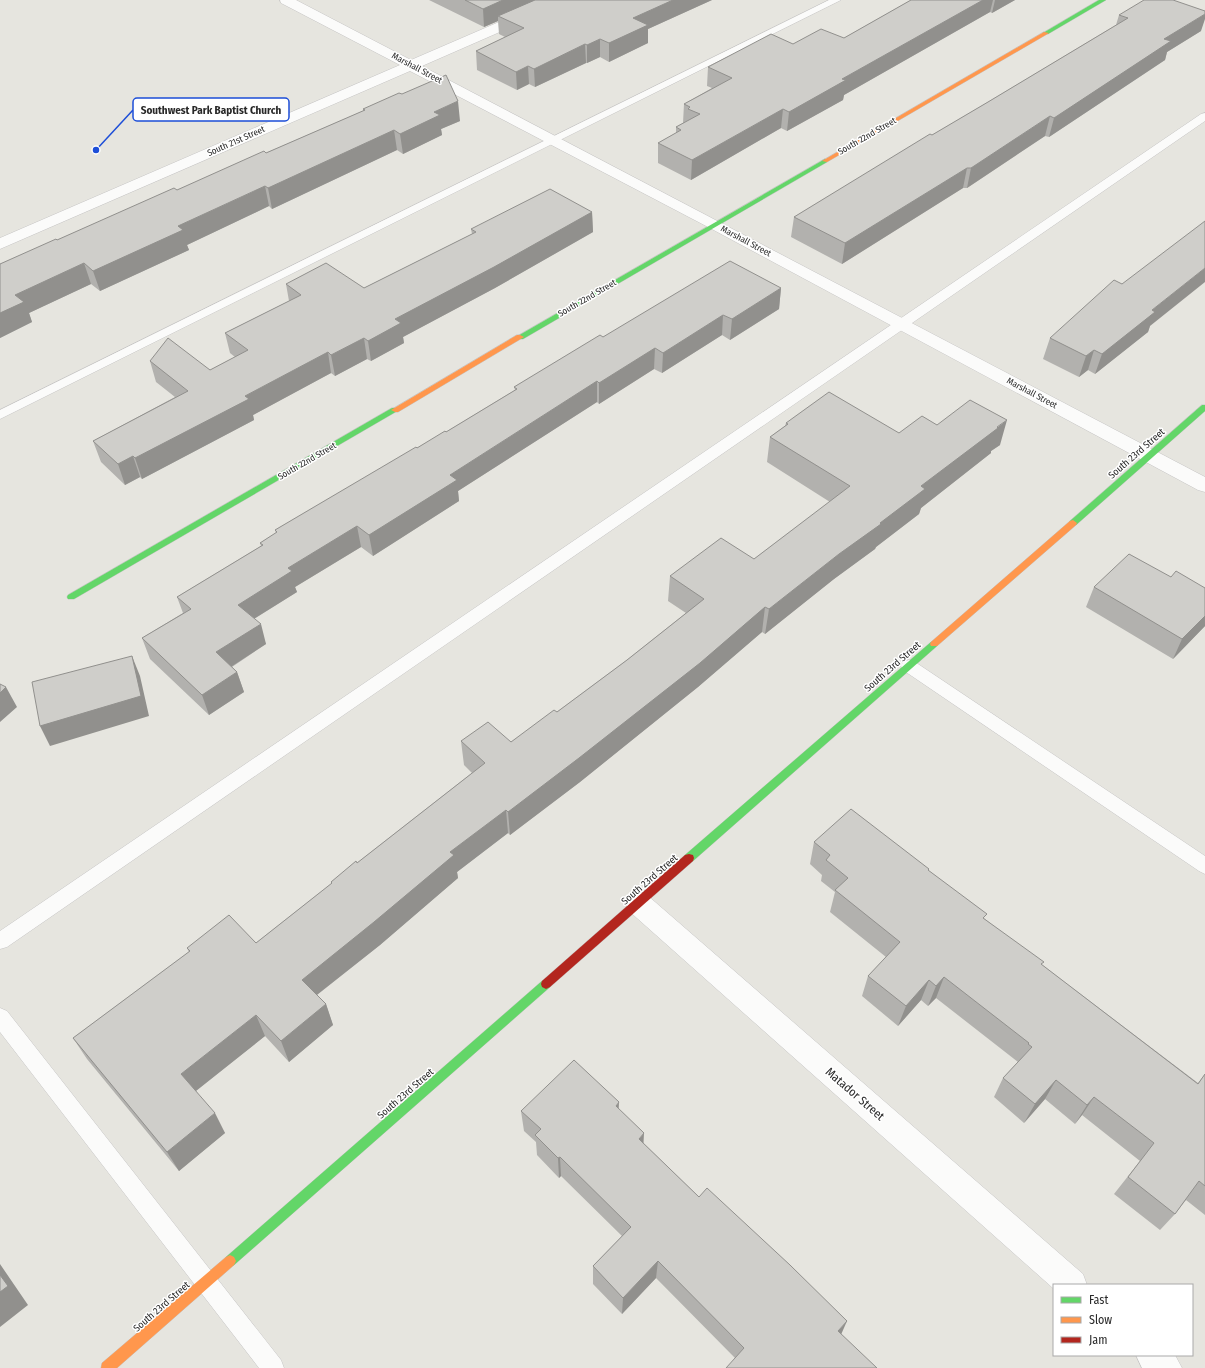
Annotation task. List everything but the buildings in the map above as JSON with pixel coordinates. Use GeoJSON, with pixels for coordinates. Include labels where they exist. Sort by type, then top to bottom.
{"type":"FeatureCollection","features":[{"type":"Feature","properties":{"kind":"street","name":"South 21st Street"},"geometry":{"type":"LineString","coordinates":[[0,244],[561,0]]}},
{"type":"Feature","properties":{"kind":"street","name":"South 22nd Street"},"geometry":{"type":"LineString","coordinates":[[71,597],[1103,0]]}},
{"type":"Feature","properties":{"kind":"street","name":"Marshall Street"},"geometry":{"type":"LineString","coordinates":[[292,1],[1205,485]]}},
{"type":"Feature","properties":{"kind":"street","name":"South 23rd Street"},"geometry":{"type":"LineString","coordinates":[[106,1368],[1205,407]]}},
{"type":"Feature","properties":{"kind":"street","name":"Matador Street"},"geometry":{"type":"LineString","coordinates":[[638,903],[1071,1284]]}},
{"type":"Feature","properties":{"kind":"street"},"geometry":{"type":"LineString","coordinates":[[1152,1356],[1166,1368]]}},
{"type":"Feature","properties":{"kind":"lane"},"geometry":{"type":"LineString","coordinates":[[0,415],[555,141],[836,0]]}},
{"type":"Feature","properties":{"kind":"lane"},"geometry":{"type":"LineString","coordinates":[[0,941],[1205,116]]}},
{"type":"Feature","properties":{"kind":"lane"},"geometry":{"type":"LineString","coordinates":[[909,666],[1205,866]]}},
{"type":"Feature","properties":{"kind":"lane"},"geometry":{"type":"LineString","coordinates":[[0,1017],[274,1368]]}},
{"type":"Feature","properties":{"kind":"traffic: fast"},"geometry":{"type":"LineString","coordinates":[[1046,33],[1103,0]]}},
{"type":"Feature","properties":{"kind":"traffic: fast"},"geometry":{"type":"LineString","coordinates":[[520,337],[825,161]]}},
{"type":"Feature","properties":{"kind":"traffic: fast"},"geometry":{"type":"LineString","coordinates":[[1073,523],[1205,407]]}},
{"type":"Feature","properties":{"kind":"traffic: fast"},"geometry":{"type":"LineString","coordinates":[[71,597],[395,410]]}},
{"type":"Feature","properties":{"kind":"traffic: fast"},"geometry":{"type":"LineString","coordinates":[[689,858],[934,644]]}},
{"type":"Feature","properties":{"kind":"traffic: fast"},"geometry":{"type":"LineString","coordinates":[[230,1261],[546,984]]}},
{"type":"Feature","properties":{"kind":"traffic: slow"},"geometry":{"type":"LineString","coordinates":[[825,161],[1046,33]]}},
{"type":"Feature","properties":{"kind":"traffic: slow"},"geometry":{"type":"LineString","coordinates":[[395,410],[520,337]]}},
{"type":"Feature","properties":{"kind":"traffic: slow"},"geometry":{"type":"LineString","coordinates":[[934,644],[1073,523]]}},
{"type":"Feature","properties":{"kind":"traffic: slow"},"geometry":{"type":"LineString","coordinates":[[107,1368],[230,1261]]}},
{"type":"Feature","properties":{"kind":"traffic: jam"},"geometry":{"type":"LineString","coordinates":[[546,984],[689,858]]}},
{"type":"Feature","properties":{"kind":"place","name":"Southwest Park Baptist Church"},"geometry":{"type":"Point","coordinates":[96,150]}}]}
